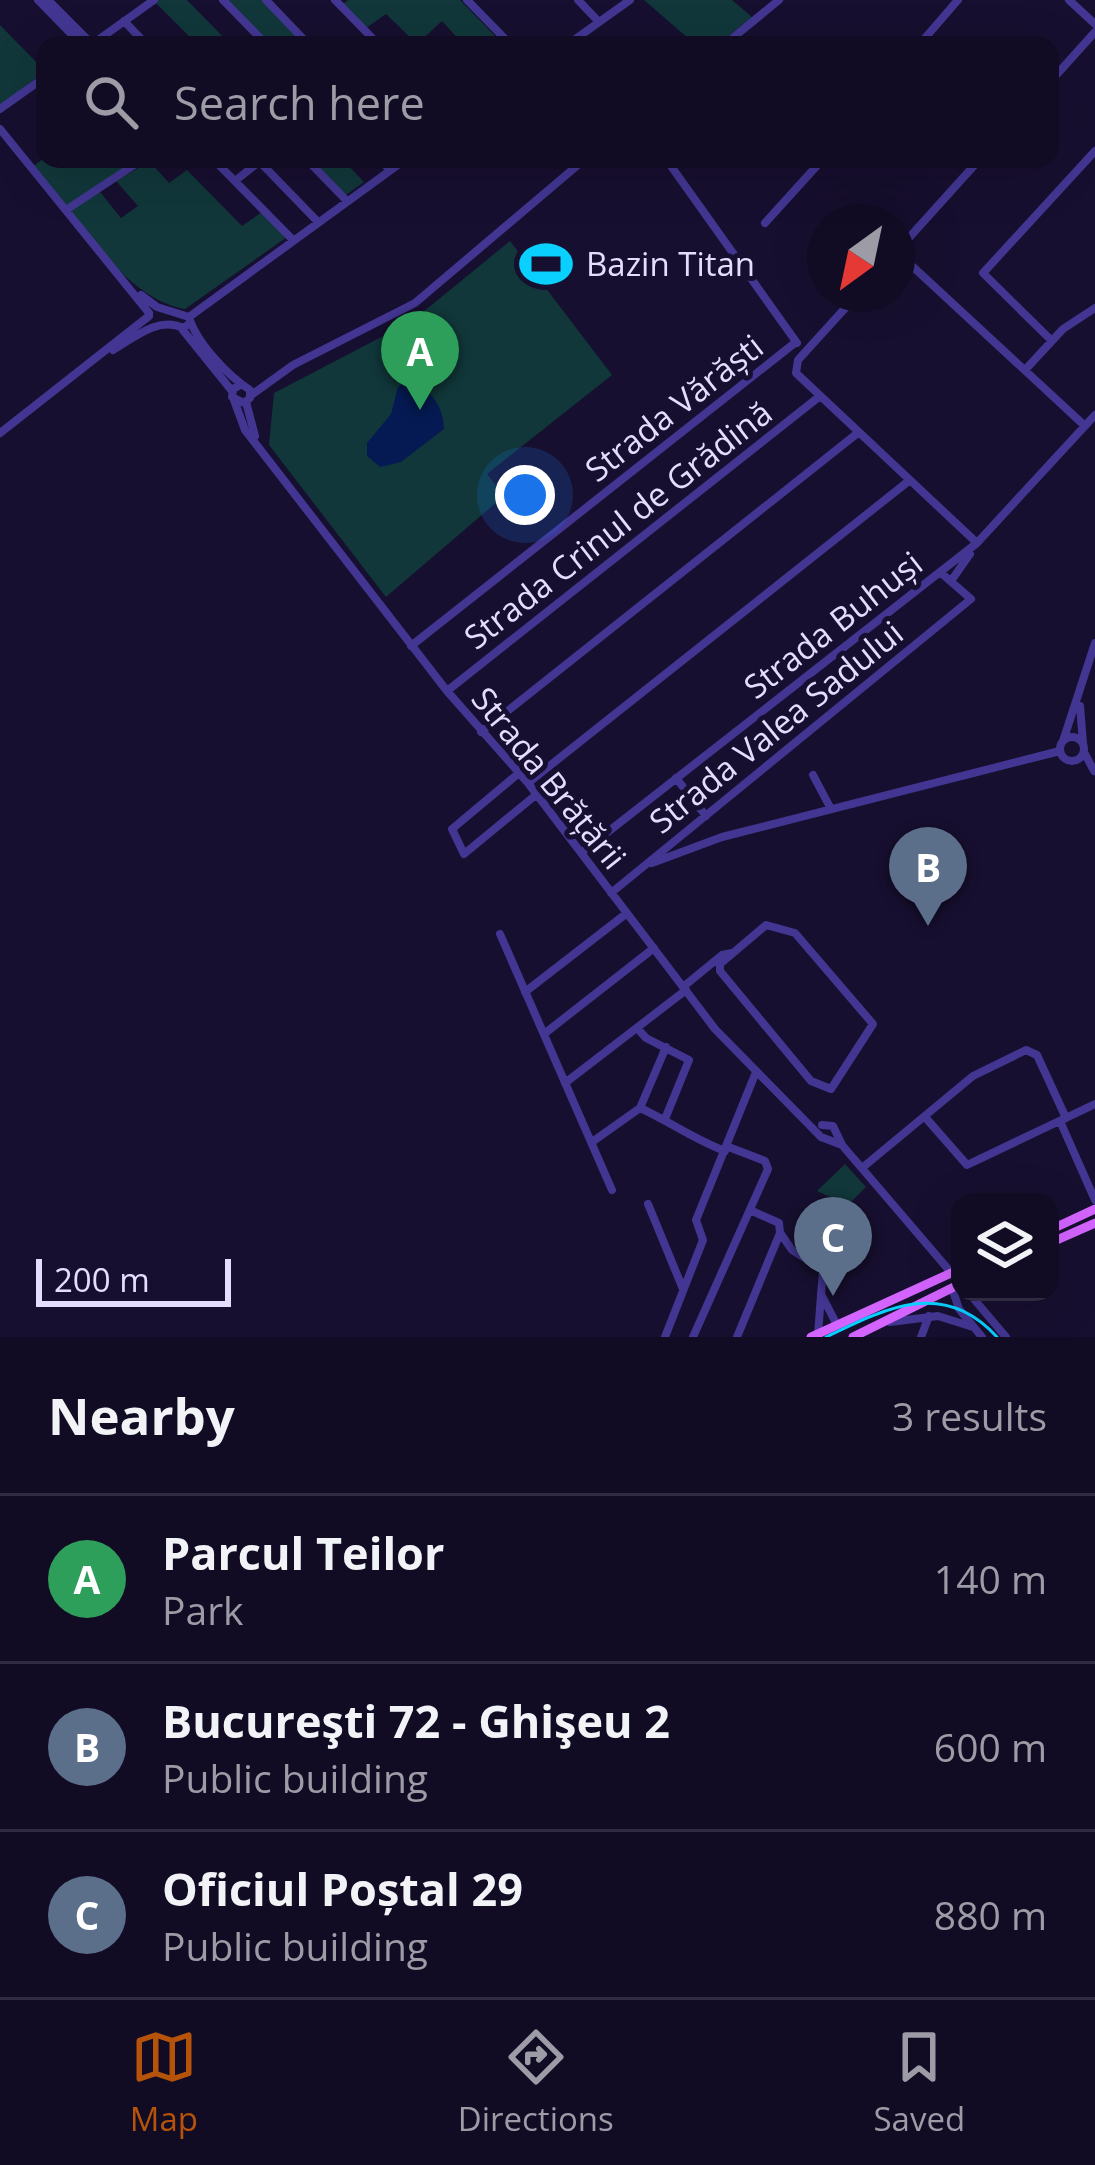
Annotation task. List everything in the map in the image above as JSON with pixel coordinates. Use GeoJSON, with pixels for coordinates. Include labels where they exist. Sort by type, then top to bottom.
{"type":"FeatureCollection","features":[{"type":"Feature","properties":{"kind":"main road"},"geometry":{"type":"LineString","coordinates":[[1059,1226],[1095,1209]]}},
{"type":"Feature","properties":{"kind":"main road"},"geometry":{"type":"LineString","coordinates":[[1059,1240],[1095,1222]]}},
{"type":"Feature","properties":{"kind":"main road"},"geometry":{"type":"LineString","coordinates":[[814,1335],[951,1273]]}},
{"type":"Feature","properties":{"kind":"main road"},"geometry":{"type":"LineString","coordinates":[[853,1337],[951,1288]]}},
{"type":"Feature","properties":{"kind":"street"},"geometry":{"type":"LineString","coordinates":[[38,0],[81,36]]}},
{"type":"Feature","properties":{"kind":"street"},"geometry":{"type":"LineString","coordinates":[[48,0],[83,36]]}},
{"type":"Feature","properties":{"kind":"street"},"geometry":{"type":"LineString","coordinates":[[223,0],[259,36]]}},
{"type":"Feature","properties":{"kind":"street"},"geometry":{"type":"LineString","coordinates":[[266,0],[300,36]]}},
{"type":"Feature","properties":{"kind":"street"},"geometry":{"type":"LineString","coordinates":[[335,0],[370,36]]}},
{"type":"Feature","properties":{"kind":"street"},"geometry":{"type":"LineString","coordinates":[[467,0],[503,36]]}},
{"type":"Feature","properties":{"kind":"street"},"geometry":{"type":"LineString","coordinates":[[578,0],[599,22]]}},
{"type":"Feature","properties":{"kind":"street"},"geometry":{"type":"LineString","coordinates":[[580,36],[617,4],[630,0]]}},
{"type":"Feature","properties":{"kind":"street"},"geometry":{"type":"LineString","coordinates":[[735,36],[779,0]]}},
{"type":"Feature","properties":{"kind":"street"},"geometry":{"type":"LineString","coordinates":[[927,36],[958,0]]}},
{"type":"Feature","properties":{"kind":"street"},"geometry":{"type":"LineString","coordinates":[[1059,71],[1095,28],[1069,0]]}},
{"type":"Feature","properties":{"kind":"street"},"geometry":{"type":"LineString","coordinates":[[102,36],[147,2]]}},
{"type":"Feature","properties":{"kind":"street"},"geometry":{"type":"LineString","coordinates":[[124,21],[138,36]]}},
{"type":"Feature","properties":{"kind":"street"},"geometry":{"type":"LineString","coordinates":[[0,110],[36,84]]}},
{"type":"Feature","properties":{"kind":"street"},"geometry":{"type":"LineString","coordinates":[[0,129],[152,312],[157,325]]}},
{"type":"Feature","properties":{"kind":"street"},"geometry":{"type":"LineString","coordinates":[[1052,341],[983,273],[1095,151]]}},
{"type":"Feature","properties":{"kind":"street"},"geometry":{"type":"LineString","coordinates":[[66,210],[129,168]]}},
{"type":"Feature","properties":{"kind":"street"},"geometry":{"type":"LineString","coordinates":[[222,168],[292,240]]}},
{"type":"Feature","properties":{"kind":"street"},"geometry":{"type":"LineString","coordinates":[[235,181],[249,168]]}},
{"type":"Feature","properties":{"kind":"street"},"geometry":{"type":"LineString","coordinates":[[266,168],[318,222]]}},
{"type":"Feature","properties":{"kind":"street"},"geometry":{"type":"LineString","coordinates":[[315,168],[347,201]]}},
{"type":"Feature","properties":{"kind":"street"},"geometry":{"type":"LineString","coordinates":[[91,363],[157,325],[187,323],[394,168]]}},
{"type":"Feature","properties":{"kind":"street"},"geometry":{"type":"LineString","coordinates":[[276,375],[248,399],[237,390],[276,375],[415,303],[574,168]]}},
{"type":"Feature","properties":{"kind":"street"},"geometry":{"type":"LineString","coordinates":[[674,168],[804,352]]}},
{"type":"Feature","properties":{"kind":"street"},"geometry":{"type":"LineString","coordinates":[[765,223],[815,168]]}},
{"type":"Feature","properties":{"kind":"street"},"geometry":{"type":"LineString","coordinates":[[915,231],[972,168]]}},
{"type":"Feature","properties":{"kind":"street"},"geometry":{"type":"LineString","coordinates":[[915,268],[1085,426]]}},
{"type":"Feature","properties":{"kind":"street"},"geometry":{"type":"LineString","coordinates":[[1025,370],[1073,320],[1095,308]]}},
{"type":"Feature","properties":{"kind":"street"},"geometry":{"type":"LineString","coordinates":[[152,312],[187,323]]}},
{"type":"Feature","properties":{"kind":"street"},"geometry":{"type":"LineString","coordinates":[[0,433],[152,312]]}},
{"type":"Feature","properties":{"kind":"street"},"geometry":{"type":"LineString","coordinates":[[841,312],[804,352],[796,373],[977,542],[950,581],[940,572]]}},
{"type":"Feature","properties":{"kind":"street","name":"Strada Brățării"},"geometry":{"type":"LineString","coordinates":[[187,323],[248,399],[248,419],[267,458]]}},
{"type":"Feature","properties":{"kind":"street","name":"Strada Vărăști"},"geometry":{"type":"LineString","coordinates":[[411,646],[796,342]]}},
{"type":"Feature","properties":{"kind":"street","name":"Strada Brățării"},"geometry":{"type":"LineString","coordinates":[[237,390],[242,425],[411,646],[537,794],[715,1029],[802,1120],[842,1144],[862,1168]]}},
{"type":"Feature","properties":{"kind":"street","name":"Strada Crinul de Grădină"},"geometry":{"type":"LineString","coordinates":[[447,691],[820,396]]}},
{"type":"Feature","properties":{"kind":"street","name":"Strada Buhuși"},"geometry":{"type":"LineString","coordinates":[[581,854],[977,542],[1095,415]]}},
{"type":"Feature","properties":{"kind":"street"},"geometry":{"type":"LineString","coordinates":[[481,732],[859,432]]}},
{"type":"Feature","properties":{"kind":"street"},"geometry":{"type":"LineString","coordinates":[[528,783],[910,480]]}},
{"type":"Feature","properties":{"kind":"street","name":"Strada Valea Sadului"},"geometry":{"type":"LineString","coordinates":[[611,892],[970,599],[950,581]]}},
{"type":"Feature","properties":{"kind":"street"},"geometry":{"type":"LineString","coordinates":[[1081,751],[1066,759],[1062,746],[1095,643]]}},
{"type":"Feature","properties":{"kind":"street"},"geometry":{"type":"LineString","coordinates":[[1079,698],[1081,751]]}},
{"type":"Feature","properties":{"kind":"street"},"geometry":{"type":"LineString","coordinates":[[645,866],[722,837],[1062,746],[1074,737],[1095,771]]}},
{"type":"Feature","properties":{"kind":"street"},"geometry":{"type":"LineString","coordinates":[[520,773],[452,829],[464,854],[537,794]]}},
{"type":"Feature","properties":{"kind":"street"},"geometry":{"type":"LineString","coordinates":[[813,775],[831,809]]}},
{"type":"Feature","properties":{"kind":"street"},"geometry":{"type":"LineString","coordinates":[[676,778],[706,816]]}},
{"type":"Feature","properties":{"kind":"street"},"geometry":{"type":"LineString","coordinates":[[525,992],[627,913]]}},
{"type":"Feature","properties":{"kind":"street"},"geometry":{"type":"LineString","coordinates":[[566,1083],[638,1029],[722,955],[733,952],[766,925],[790,928],[873,1024],[835,1087],[823,1089],[811,1081],[720,971],[733,952]]}},
{"type":"Feature","properties":{"kind":"street"},"geometry":{"type":"LineString","coordinates":[[500,934],[612,1190]]}},
{"type":"Feature","properties":{"kind":"street"},"geometry":{"type":"LineString","coordinates":[[544,1034],[654,948]]}},
{"type":"Feature","properties":{"kind":"street"},"geometry":{"type":"LineString","coordinates":[[638,1029],[688,1060],[664,1119]]}},
{"type":"Feature","properties":{"kind":"street"},"geometry":{"type":"LineString","coordinates":[[592,1142],[640,1108],[666,1047]]}},
{"type":"Feature","properties":{"kind":"street"},"geometry":{"type":"LineString","coordinates":[[951,1266],[862,1168],[973,1076],[1032,1050],[1095,1200]]}},
{"type":"Feature","properties":{"kind":"street"},"geometry":{"type":"LineString","coordinates":[[665,1337],[703,1240],[696,1220],[756,1072]]}},
{"type":"Feature","properties":{"kind":"street"},"geometry":{"type":"LineString","coordinates":[[925,1117],[967,1166],[1095,1104]]}},
{"type":"Feature","properties":{"kind":"street"},"geometry":{"type":"LineString","coordinates":[[640,1108],[674,1129],[767,1163],[693,1337]]}},
{"type":"Feature","properties":{"kind":"street"},"geometry":{"type":"LineString","coordinates":[[648,1204],[683,1290]]}},
{"type":"Feature","properties":{"kind":"street"},"geometry":{"type":"LineString","coordinates":[[737,1337],[780,1233],[779,1222],[750,1210]]}},
{"type":"Feature","properties":{"kind":"street"},"geometry":{"type":"LineString","coordinates":[[780,1233],[792,1250],[823,1270],[814,1335]]}},
{"type":"Feature","properties":{"kind":"street"},"geometry":{"type":"LineString","coordinates":[[819,1292],[837,1324]]}},
{"type":"Feature","properties":{"kind":"street"},"geometry":{"type":"LineString","coordinates":[[957,1301],[982,1337]]}},
{"type":"Feature","properties":{"kind":"street"},"geometry":{"type":"LineString","coordinates":[[976,1301],[1006,1337]]}},
{"type":"Feature","properties":{"kind":"street"},"geometry":{"type":"LineString","coordinates":[[883,1324],[929,1316],[973,1327]]}},
{"type":"Feature","properties":{"kind":"street"},"geometry":{"type":"LineString","coordinates":[[921,1337],[929,1316]]}},
{"type":"Feature","properties":{"kind":"green space"},"geometry":{"type":"Polygon","coordinates":[[[187,0],[222,36],[189,36],[155,2],[187,0]]]}},
{"type":"Feature","properties":{"kind":"green space"},"geometry":{"type":"Polygon","coordinates":[[[228,0],[262,0],[296,36],[263,36],[228,0]]]}},
{"type":"Feature","properties":{"kind":"green space"},"geometry":{"type":"Polygon","coordinates":[[[348,0],[460,0],[495,36],[456,36],[442,21],[426,36],[409,36],[386,14],[366,28],[343,4],[348,0]]]}},
{"type":"Feature","properties":{"kind":"green space"},"geometry":{"type":"Polygon","coordinates":[[[644,0],[732,0],[752,17],[728,36],[686,36],[644,0]]]}},
{"type":"Feature","properties":{"kind":"green space"},"geometry":{"type":"Polygon","coordinates":[[[0,25],[36,62],[36,78],[0,106],[0,25]]]}},
{"type":"Feature","properties":{"kind":"green space"},"geometry":{"type":"Polygon","coordinates":[[[33,166],[123,168],[96,187],[121,218],[138,206],[116,181],[138,168],[155,168],[169,183],[187,170],[242,226],[262,212],[287,237],[185,309],[163,302],[120,271],[33,166]]]}},
{"type":"Feature","properties":{"kind":"green space"},"geometry":{"type":"Polygon","coordinates":[[[319,168],[351,168],[364,182],[346,195],[319,168]]]}},
{"type":"Feature","properties":{"kind":"green space"},"geometry":{"type":"Polygon","coordinates":[[[510,241],[612,375],[487,474],[504,496],[386,597],[269,445],[274,393],[412,321],[510,241]]]}},
{"type":"Feature","properties":{"kind":"green space"},"geometry":{"type":"Polygon","coordinates":[[[845,1164],[866,1187],[848,1205],[817,1191],[845,1164]]]}},
{"type":"Feature","properties":{"kind":"shaded area"},"geometry":{"type":"Polygon","coordinates":[[[407,380],[434,398],[444,429],[401,462],[380,467],[367,456],[367,443],[391,414],[398,387],[407,380]]]}},
{"type":"Feature","properties":{"kind":"tram line"},"geometry":{"type":"LineString","coordinates":[[826,1337],[892,1309],[935,1303],[977,1319],[997,1337]]}},
{"type":"Feature","properties":{"kind":"place","name":"Bazin Titan"},"geometry":{"type":"Point","coordinates":[546,264]}},
{"type":"Feature","properties":{"kind":"place","name":"Parcul Teilor"},"geometry":{"type":"Point","coordinates":[420,410]}},
{"type":"Feature","properties":{"kind":"place","name":"Bucureşti 72 - Ghişeu 2"},"geometry":{"type":"Point","coordinates":[928,926]}},
{"type":"Feature","properties":{"kind":"place","name":"Oficiul Poștal 29"},"geometry":{"type":"Point","coordinates":[833,1296]}}]}
